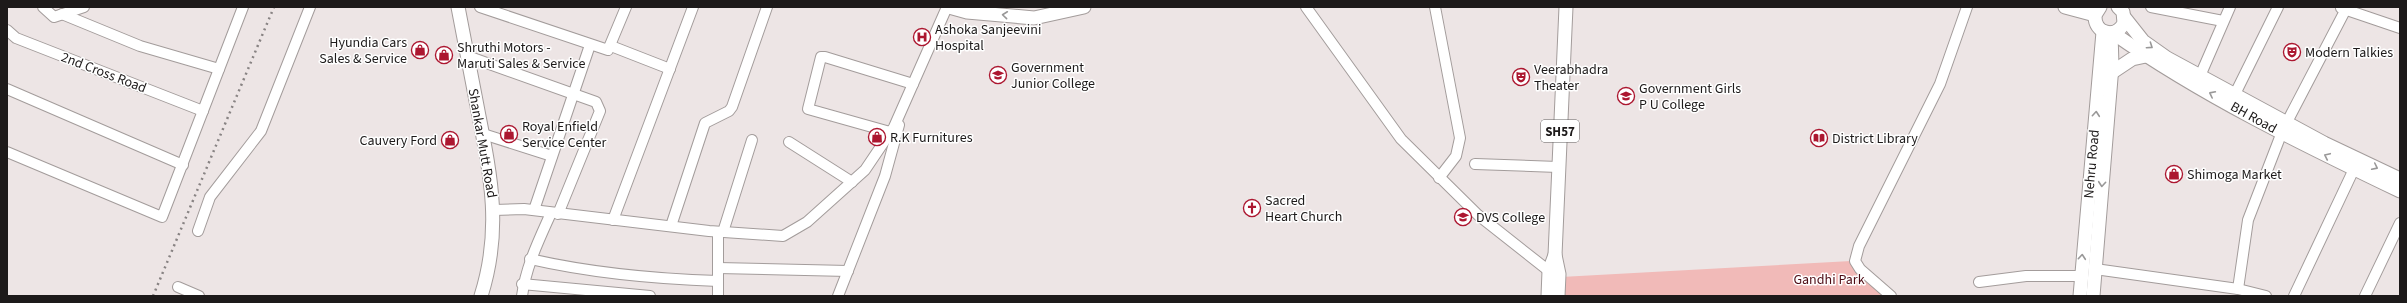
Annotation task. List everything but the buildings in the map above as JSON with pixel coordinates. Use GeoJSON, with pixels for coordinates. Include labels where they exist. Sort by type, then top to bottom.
{"type":"FeatureCollection","features":[{"type":"Feature","properties":{"kind":"main road","name":"Shankar Mutt Road"},"geometry":{"type":"LineString","coordinates":[[458,7],[491,174],[494,210],[487,280],[489,296]]}},
{"type":"Feature","properties":{"kind":"main road"},"geometry":{"type":"LineString","coordinates":[[948,7],[967,12],[1034,18],[1084,7]]}},
{"type":"Feature","properties":{"kind":"main road","name":"SH57"},"geometry":{"type":"LineString","coordinates":[[1548,296],[1554,272],[1566,7]]}},
{"type":"Feature","properties":{"kind":"main road"},"geometry":{"type":"LineString","coordinates":[[2065,7],[2097,11],[2096,25],[2109,33],[2122,27],[2123,11]]}},
{"type":"Feature","properties":{"kind":"main road","name":"BH Road"},"geometry":{"type":"LineString","coordinates":[[2123,11],[2143,41],[2200,76],[2235,94],[2284,127],[2354,169],[2400,191]]}},
{"type":"Feature","properties":{"kind":"main road","name":"BH Road"},"geometry":{"type":"LineString","coordinates":[[2109,33],[2164,69],[2284,127],[2324,143],[2400,179]]}},
{"type":"Feature","properties":{"kind":"main road","name":"Nehru Road"},"geometry":{"type":"LineString","coordinates":[[2094,296],[2111,72],[2109,33]]}},
{"type":"Feature","properties":{"kind":"main road","name":"Nehru Road"},"geometry":{"type":"LineString","coordinates":[[2080,296],[2109,33]]}},
{"type":"Feature","properties":{"kind":"main road"},"geometry":{"type":"LineString","coordinates":[[2111,72],[2132,59],[2146,56]]}},
{"type":"Feature","properties":{"kind":"main road","name":"SH57"},"geometry":{"type":"LineString","coordinates":[[1554,272],[1558,296]]}},
{"type":"Feature","properties":{"kind":"main road","name":"Shankar Mutt Road"},"geometry":{"type":"LineString","coordinates":[[481,296],[487,280]]}},
{"type":"Feature","properties":{"kind":"street"},"geometry":{"type":"LineString","coordinates":[[43,7],[52,16],[84,7]]}},
{"type":"Feature","properties":{"kind":"street"},"geometry":{"type":"LineString","coordinates":[[7,152],[160,218],[164,216],[243,7]]}},
{"type":"Feature","properties":{"kind":"street"},"geometry":{"type":"LineString","coordinates":[[198,231],[210,197],[261,131],[310,7]]}},
{"type":"Feature","properties":{"kind":"street"},"geometry":{"type":"LineString","coordinates":[[480,7],[604,50],[611,46],[626,7]]}},
{"type":"Feature","properties":{"kind":"street"},"geometry":{"type":"LineString","coordinates":[[613,220],[693,7]]}},
{"type":"Feature","properties":{"kind":"street"},"geometry":{"type":"LineString","coordinates":[[671,226],[705,123],[729,111],[732,107],[767,7]]}},
{"type":"Feature","properties":{"kind":"street"},"geometry":{"type":"LineString","coordinates":[[494,210],[534,210],[720,232],[783,236],[807,222],[865,170],[890,132],[948,7]]}},
{"type":"Feature","properties":{"kind":"street"},"geometry":{"type":"LineString","coordinates":[[1306,7],[1402,139],[1439,178],[1478,214],[1554,272]]}},
{"type":"Feature","properties":{"kind":"street"},"geometry":{"type":"LineString","coordinates":[[1435,7],[1460,138],[1456,156],[1439,178]]}},
{"type":"Feature","properties":{"kind":"street"},"geometry":{"type":"LineString","coordinates":[[1891,296],[1860,269],[1854,261],[1859,246],[1940,84],[1967,7]]}},
{"type":"Feature","properties":{"kind":"street"},"geometry":{"type":"LineString","coordinates":[[2151,7],[2223,21]]}},
{"type":"Feature","properties":{"kind":"street"},"geometry":{"type":"LineString","coordinates":[[2200,76],[2230,7]]}},
{"type":"Feature","properties":{"kind":"street"},"geometry":{"type":"LineString","coordinates":[[2235,94],[2278,7]]}},
{"type":"Feature","properties":{"kind":"street"},"geometry":{"type":"LineString","coordinates":[[2238,289],[2248,220],[2284,127],[2344,8],[2400,28]]}},
{"type":"Feature","properties":{"kind":"street"},"geometry":{"type":"LineString","coordinates":[[62,14],[140,46],[219,69]]}},
{"type":"Feature","properties":{"kind":"street","name":"2nd Cross Road"},"geometry":{"type":"LineString","coordinates":[[7,30],[16,38],[203,111]]}},
{"type":"Feature","properties":{"kind":"street"},"geometry":{"type":"LineString","coordinates":[[534,210],[590,45]]}},
{"type":"Feature","properties":{"kind":"street"},"geometry":{"type":"LineString","coordinates":[[611,46],[670,69]]}},
{"type":"Feature","properties":{"kind":"street"},"geometry":{"type":"LineString","coordinates":[[467,56],[596,102],[600,111],[555,213],[530,259],[522,284],[522,296]]}},
{"type":"Feature","properties":{"kind":"street"},"geometry":{"type":"LineString","coordinates":[[890,132],[808,109],[821,58],[825,57],[913,84]]}},
{"type":"Feature","properties":{"kind":"street"},"geometry":{"type":"LineString","coordinates":[[7,89],[183,165]]}},
{"type":"Feature","properties":{"kind":"street"},"geometry":{"type":"LineString","coordinates":[[838,296],[885,176],[906,100]]}},
{"type":"Feature","properties":{"kind":"street"},"geometry":{"type":"LineString","coordinates":[[483,134],[552,156]]}},
{"type":"Feature","properties":{"kind":"street"},"geometry":{"type":"LineString","coordinates":[[718,296],[720,232],[752,140]]}},
{"type":"Feature","properties":{"kind":"street"},"geometry":{"type":"LineString","coordinates":[[789,142],[852,182]]}},
{"type":"Feature","properties":{"kind":"street"},"geometry":{"type":"LineString","coordinates":[[1475,164],[1558,167]]}},
{"type":"Feature","properties":{"kind":"street"},"geometry":{"type":"LineString","coordinates":[[2294,296],[2354,169]]}},
{"type":"Feature","properties":{"kind":"street"},"geometry":{"type":"LineString","coordinates":[[2365,296],[2400,223]]}},
{"type":"Feature","properties":{"kind":"street"},"geometry":{"type":"LineString","coordinates":[[530,259],[557,265],[623,273],[684,280],[718,281]]}},
{"type":"Feature","properties":{"kind":"street"},"geometry":{"type":"LineString","coordinates":[[718,268],[848,271]]}},
{"type":"Feature","properties":{"kind":"street"},"geometry":{"type":"LineString","coordinates":[[2095,268],[2238,289],[2266,296]]}},
{"type":"Feature","properties":{"kind":"street"},"geometry":{"type":"LineString","coordinates":[[1980,282],[2026,276],[2081,276]]}},
{"type":"Feature","properties":{"kind":"street"},"geometry":{"type":"LineString","coordinates":[[522,284],[650,296]]}},
{"type":"Feature","properties":{"kind":"street"},"geometry":{"type":"LineString","coordinates":[[178,287],[199,296]]}},
{"type":"Feature","properties":{"kind":"green space","name":"Gandhi Park"},"geometry":{"type":"Polygon","coordinates":[[[1851,261],[1891,296],[1560,296],[1561,277],[1851,261]]]}},
{"type":"Feature","properties":{"kind":"railway"},"geometry":{"type":"LineString","coordinates":[[153,296],[274,7]]}},
{"type":"Feature","properties":{"kind":"place","name":"Ashoka Sanjeevini Hospital"},"geometry":{"type":"Point","coordinates":[922,37]}},
{"type":"Feature","properties":{"kind":"place","name":"Hyundia Cars Sales & Service"},"geometry":{"type":"Point","coordinates":[420,50]}},
{"type":"Feature","properties":{"kind":"place","name":"Modern Talkies"},"geometry":{"type":"Point","coordinates":[2292,52]}},
{"type":"Feature","properties":{"kind":"place","name":"Shruthi Motors - Maruti Sales & Service"},"geometry":{"type":"Point","coordinates":[444,55]}},
{"type":"Feature","properties":{"kind":"place","name":"Government Junior College"},"geometry":{"type":"Point","coordinates":[998,75]}},
{"type":"Feature","properties":{"kind":"place","name":"Veerabhadra Theater"},"geometry":{"type":"Point","coordinates":[1521,77]}},
{"type":"Feature","properties":{"kind":"place","name":"Government Girls P U College"},"geometry":{"type":"Point","coordinates":[1626,96]}},
{"type":"Feature","properties":{"kind":"place","name":"Royal Enfield Service Center"},"geometry":{"type":"Point","coordinates":[509,134]}},
{"type":"Feature","properties":{"kind":"place","name":"R.K Furnitures"},"geometry":{"type":"Point","coordinates":[877,137]}},
{"type":"Feature","properties":{"kind":"place","name":"District Library"},"geometry":{"type":"Point","coordinates":[1819,138]}},
{"type":"Feature","properties":{"kind":"place","name":"Cauvery Ford"},"geometry":{"type":"Point","coordinates":[450,140]}},
{"type":"Feature","properties":{"kind":"place","name":"Shimoga Market"},"geometry":{"type":"Point","coordinates":[2174,174]}},
{"type":"Feature","properties":{"kind":"place","name":"Sacred Heart Church"},"geometry":{"type":"Point","coordinates":[1252,208]}},
{"type":"Feature","properties":{"kind":"place","name":"DVS College"},"geometry":{"type":"Point","coordinates":[1463,217]}}]}
